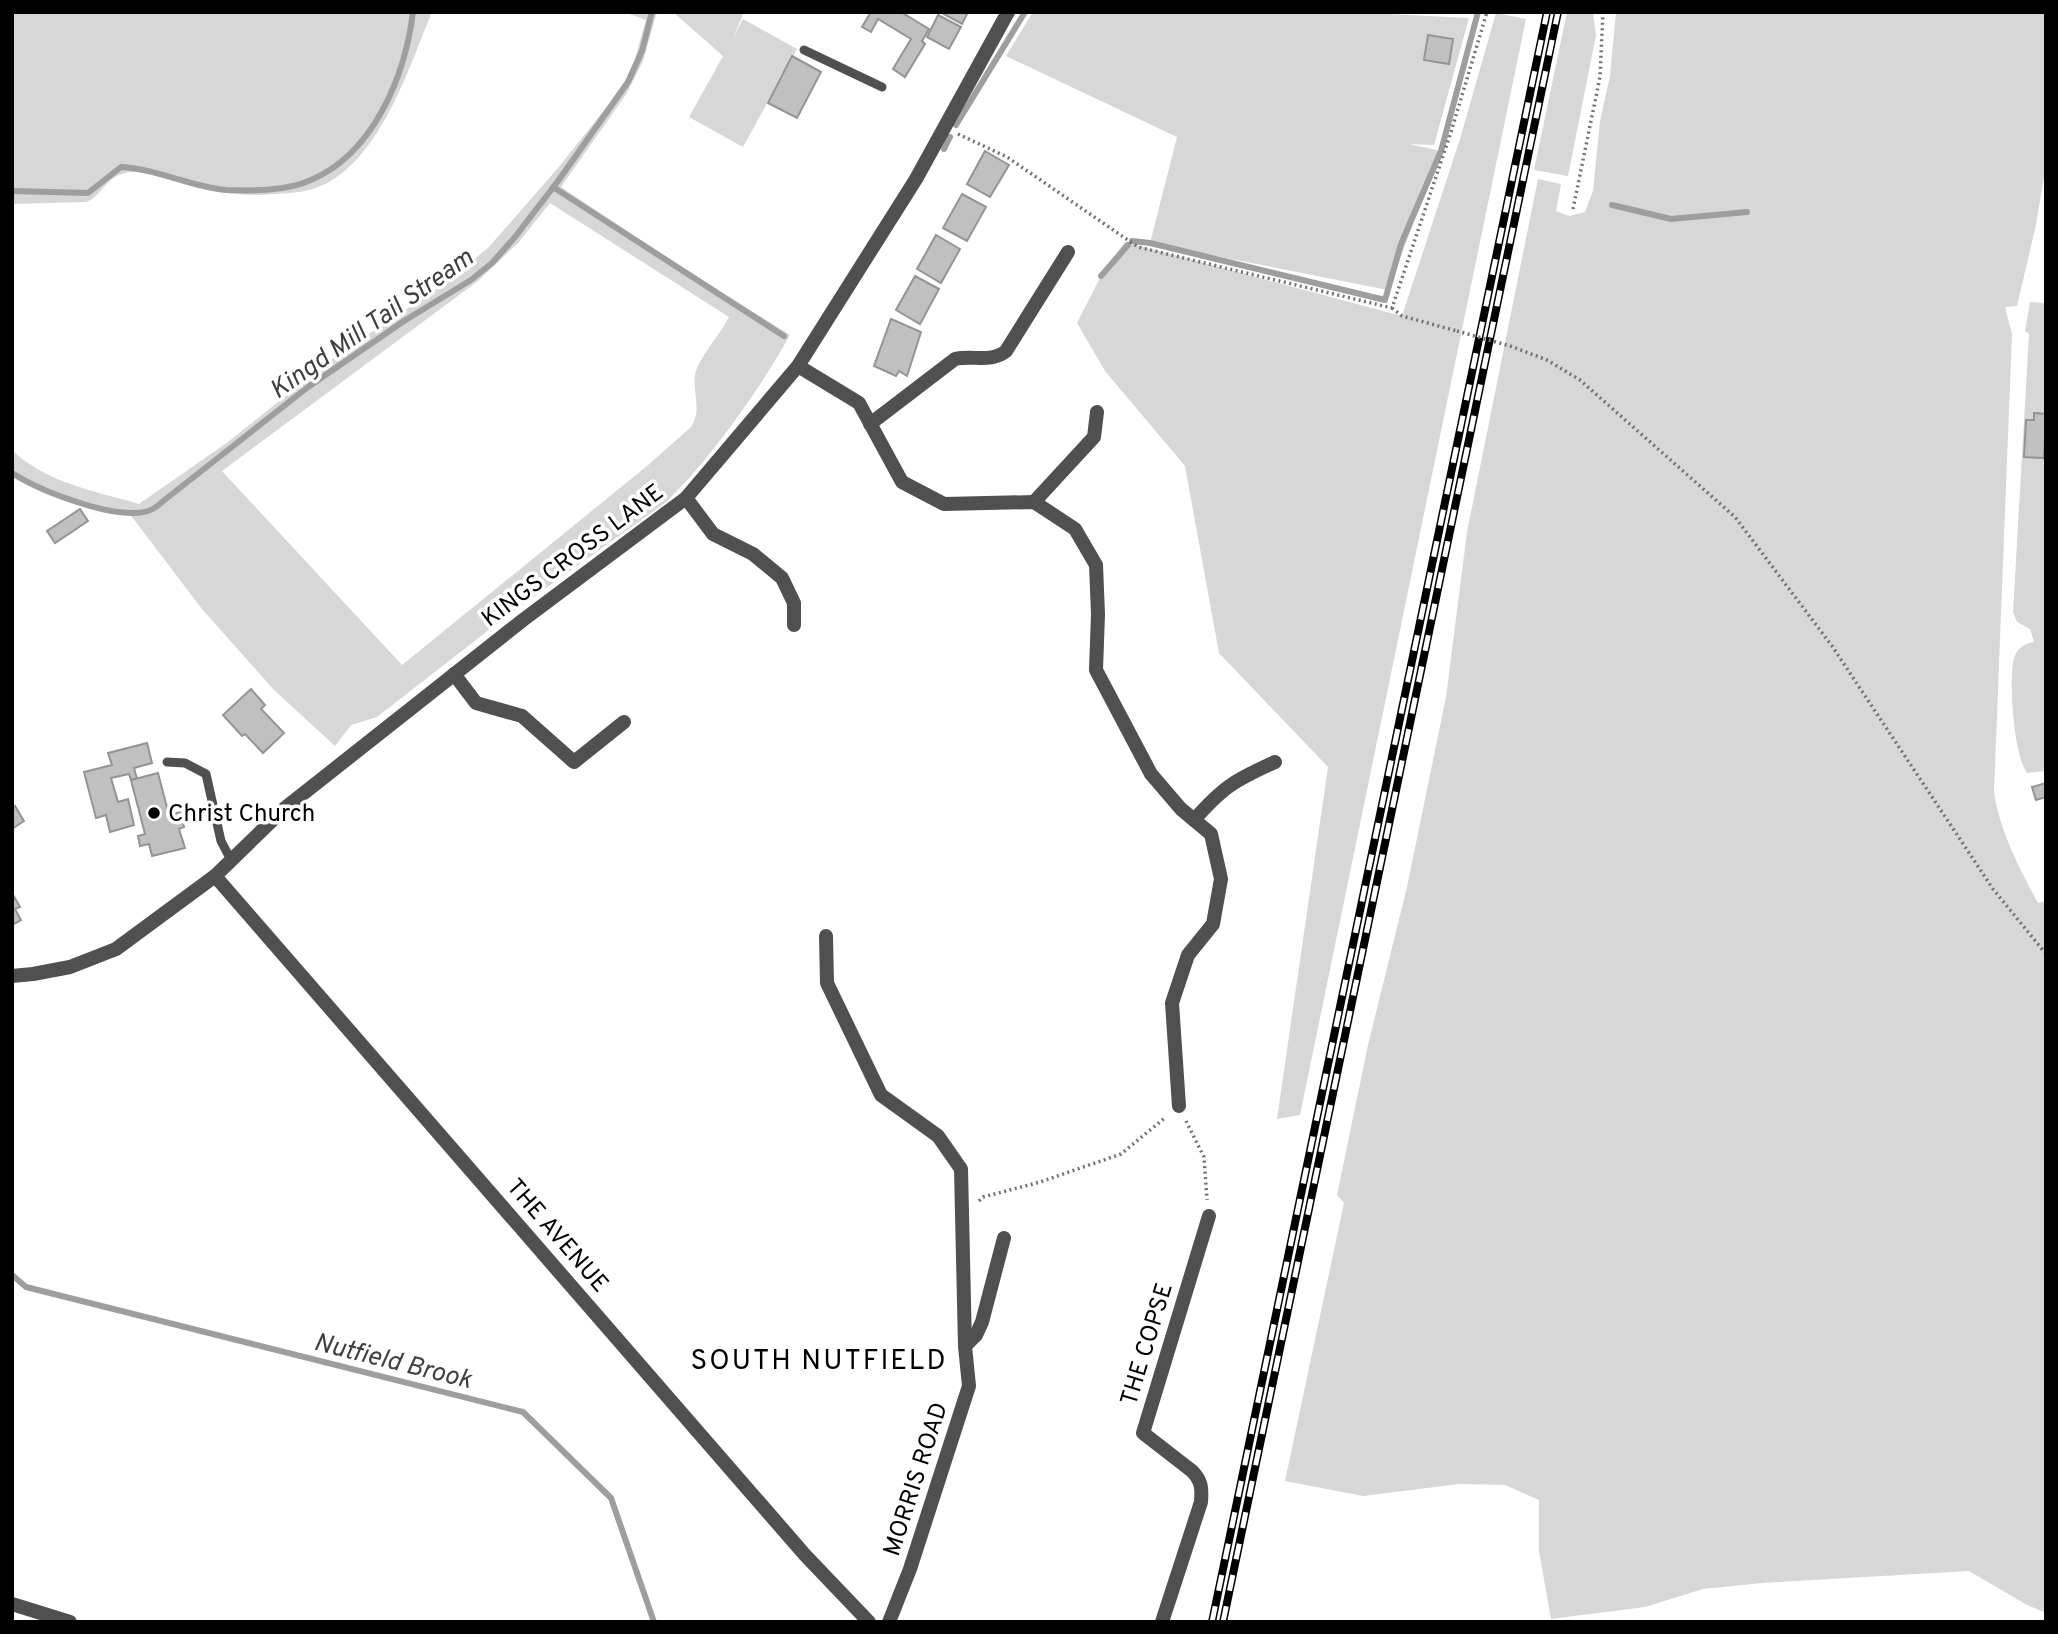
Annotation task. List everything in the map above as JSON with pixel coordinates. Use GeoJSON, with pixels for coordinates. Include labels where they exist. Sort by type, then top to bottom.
{"type":"FeatureCollection","features":[{"type":"Feature","properties":{"kind":"street","name":"KINGS CROSS LANE"},"geometry":{"type":"LineString","coordinates":[[12,976],[70,967],[116,949],[215,876],[285,808],[454,674],[686,498],[799,366],[946,128],[1008,12]]}},
{"type":"Feature","properties":{"kind":"street"},"geometry":{"type":"LineString","coordinates":[[870,424],[955,359],[965,356],[992,358],[1006,351],[1068,252]]}},
{"type":"Feature","properties":{"kind":"street"},"geometry":{"type":"LineString","coordinates":[[799,366],[859,403],[902,482],[944,504],[1034,502],[1075,529],[1096,565],[1096,670],[1151,774],[1210,834],[1221,880],[1213,924],[1188,955],[1172,1003],[1179,1107]]}},
{"type":"Feature","properties":{"kind":"street"},"geometry":{"type":"LineString","coordinates":[[1034,502],[1094,437],[1097,412]]}},
{"type":"Feature","properties":{"kind":"street"},"geometry":{"type":"LineString","coordinates":[[686,498],[713,534],[753,554],[782,578],[794,603],[794,625]]}},
{"type":"Feature","properties":{"kind":"street"},"geometry":{"type":"LineString","coordinates":[[454,674],[476,703],[522,716],[574,762],[624,722]]}},
{"type":"Feature","properties":{"kind":"street"},"geometry":{"type":"LineString","coordinates":[[1194,820],[1214,797],[1236,779],[1275,762]]}},
{"type":"Feature","properties":{"kind":"street","name":"THE AVENUE"},"geometry":{"type":"LineString","coordinates":[[215,876],[805,1555],[869,1622]]}},
{"type":"Feature","properties":{"kind":"street","name":"MORRIS ROAD"},"geometry":{"type":"LineString","coordinates":[[826,936],[827,983],[881,1095],[938,1136],[961,1169],[965,1346],[969,1386],[910,1569],[889,1622]]}},
{"type":"Feature","properties":{"kind":"street","name":"THE COPSE"},"geometry":{"type":"LineString","coordinates":[[1162,1622],[1201,1502],[1202,1490],[1199,1478],[1192,1471],[1143,1433],[1209,1216]]}},
{"type":"Feature","properties":{"kind":"street"},"geometry":{"type":"LineString","coordinates":[[965,1346],[976,1335],[982,1322],[1004,1238]]}},
{"type":"Feature","properties":{"kind":"street"},"geometry":{"type":"LineString","coordinates":[[12,1604],[70,1622]]}},
{"type":"Feature","properties":{"kind":"lane"},"geometry":{"type":"LineString","coordinates":[[804,50],[882,87]]}},
{"type":"Feature","properties":{"kind":"lane"},"geometry":{"type":"LineString","coordinates":[[167,762],[185,763],[206,774],[221,841],[231,860]]}},
{"type":"Feature","properties":{"kind":"path"},"geometry":{"type":"LineString","coordinates":[[1392,308],[1451,132],[1487,12]]}},
{"type":"Feature","properties":{"kind":"path"},"geometry":{"type":"LineString","coordinates":[[1573,209],[1600,77],[1604,12]]}},
{"type":"Feature","properties":{"kind":"path"},"geometry":{"type":"LineString","coordinates":[[946,128],[1007,157],[1138,247],[1392,308],[1402,316],[1510,346],[1547,360],[1580,380],[1735,517],[1832,646],[1993,889],[2046,954]]}},
{"type":"Feature","properties":{"kind":"path"},"geometry":{"type":"LineString","coordinates":[[962,1221],[983,1197],[1040,1182],[1121,1154],[1179,1107],[1204,1157],[1209,1216]]}},
{"type":"Feature","properties":{"kind":"shaded area"},"geometry":{"type":"Polygon","coordinates":[[[12,12],[432,12],[403,84],[377,133],[343,172],[323,185],[294,193],[224,193],[152,173],[129,172],[114,178],[86,202],[12,204],[12,12]]]}},
{"type":"Feature","properties":{"kind":"shaded area"},"geometry":{"type":"Polygon","coordinates":[[[624,12],[657,12],[643,61],[627,93],[561,187],[790,335],[733,424],[699,467],[665,503],[508,615],[377,717],[351,725],[335,746],[274,690],[202,609],[129,513],[64,497],[37,487],[12,473],[12,450],[40,471],[56,478],[139,504],[228,442],[341,352],[430,294],[488,248],[558,168],[621,89],[634,62],[646,20],[624,12]],[[550,203],[518,243],[478,281],[222,471],[402,665],[647,466],[691,427],[697,405],[697,368],[729,317],[550,203]]]}},
{"type":"Feature","properties":{"kind":"shaded area"},"geometry":{"type":"Polygon","coordinates":[[[673,12],[744,12],[734,36],[743,19],[797,49],[743,147],[689,117],[723,56],[673,12]]]}},
{"type":"Feature","properties":{"kind":"shaded area"},"geometry":{"type":"Polygon","coordinates":[[[1033,12],[1349,12],[1469,18],[1434,145],[1409,144],[1441,151],[1388,290],[1150,243],[1177,137],[1006,56],[1033,12]]]}},
{"type":"Feature","properties":{"kind":"shaded area"},"geometry":{"type":"Polygon","coordinates":[[[1567,12],[1593,12],[1596,35],[1568,176],[1534,170],[1567,12]]]}},
{"type":"Feature","properties":{"kind":"shaded area"},"geometry":{"type":"Polygon","coordinates":[[[1616,12],[2046,12],[2046,164],[2036,225],[2017,306],[2005,307],[2012,334],[1994,792],[2001,821],[2017,863],[2038,903],[2046,901],[2046,1613],[1969,1571],[1703,1589],[1645,1607],[1551,1619],[1539,1551],[1539,1500],[1505,1485],[1459,1484],[1363,1496],[1285,1481],[1344,1203],[1337,1195],[1368,1045],[1407,887],[1446,697],[1467,532],[1538,179],[1561,184],[1556,211],[1569,216],[1585,212],[1593,191],[1600,121],[1610,76],[1616,12]]]}},
{"type":"Feature","properties":{"kind":"shaded area"},"geometry":{"type":"Polygon","coordinates":[[[1496,13],[1526,19],[1300,1115],[1277,1119],[1328,767],[1219,653],[1185,466],[1105,371],[1077,323],[1101,276],[1125,242],[1402,316],[1460,139],[1496,13]]]}},
{"type":"Feature","properties":{"kind":"shaded area"},"geometry":{"type":"Polygon","coordinates":[[[2030,302],[2046,303],[2046,771],[2027,773],[2022,764],[2013,717],[2012,668],[2017,651],[2034,642],[2030,629],[2017,622],[2013,612],[2029,334],[2025,331],[2030,302]]]}},
{"type":"Feature","properties":{"kind":"building"},"geometry":{"type":"Polygon","coordinates":[[[871,12],[901,12],[929,29],[922,41],[925,44],[905,77],[893,69],[911,39],[878,19],[871,32],[862,27],[871,12]]]}},
{"type":"Feature","properties":{"kind":"building"},"geometry":{"type":"Polygon","coordinates":[[[940,12],[968,12],[962,24],[940,12]]]}},
{"type":"Feature","properties":{"kind":"building"},"geometry":{"type":"Polygon","coordinates":[[[938,15],[961,27],[949,49],[927,37],[938,15]]]}},
{"type":"Feature","properties":{"kind":"building"},"geometry":{"type":"Polygon","coordinates":[[[1428,35],[1453,39],[1449,64],[1424,60],[1428,35]]]}},
{"type":"Feature","properties":{"kind":"building"},"geometry":{"type":"Polygon","coordinates":[[[792,56],[821,72],[797,118],[768,103],[792,56]]]}},
{"type":"Feature","properties":{"kind":"building"},"geometry":{"type":"Polygon","coordinates":[[[985,151],[1009,165],[990,197],[967,184],[985,151]]]}},
{"type":"Feature","properties":{"kind":"building"},"geometry":{"type":"Polygon","coordinates":[[[962,194],[986,207],[967,241],[943,228],[962,194]]]}},
{"type":"Feature","properties":{"kind":"building"},"geometry":{"type":"Polygon","coordinates":[[[936,235],[960,249],[941,283],[917,269],[936,235]]]}},
{"type":"Feature","properties":{"kind":"building"},"geometry":{"type":"Polygon","coordinates":[[[915,276],[939,289],[920,324],[896,310],[915,276]]]}},
{"type":"Feature","properties":{"kind":"building"},"geometry":{"type":"Polygon","coordinates":[[[891,319],[921,332],[907,376],[899,371],[896,376],[874,366],[891,319]]]}},
{"type":"Feature","properties":{"kind":"building"},"geometry":{"type":"Polygon","coordinates":[[[2034,413],[2046,414],[2044,458],[2024,457],[2026,420],[2034,420],[2034,413]]]}},
{"type":"Feature","properties":{"kind":"building"},"geometry":{"type":"Polygon","coordinates":[[[80,509],[88,521],[55,543],[47,531],[80,509]]]}},
{"type":"Feature","properties":{"kind":"building"},"geometry":{"type":"Polygon","coordinates":[[[251,689],[265,705],[261,709],[284,733],[263,753],[245,734],[242,736],[223,715],[251,689]]]}},
{"type":"Feature","properties":{"kind":"building"},"geometry":{"type":"Polygon","coordinates":[[[147,743],[152,763],[134,768],[137,779],[131,780],[129,774],[111,778],[118,802],[128,799],[134,825],[110,832],[106,815],[96,818],[84,772],[112,765],[108,753],[147,743]]]}},
{"type":"Feature","properties":{"kind":"building","name":"Christ Church"},"geometry":{"type":"Polygon","coordinates":[[[158,773],[169,815],[180,812],[184,827],[179,829],[185,848],[152,856],[149,844],[140,846],[138,836],[145,834],[131,780],[158,773]]]}},
{"type":"Feature","properties":{"kind":"building"},"geometry":{"type":"Polygon","coordinates":[[[2046,783],[2046,797],[2036,800],[2032,787],[2046,783]]]}},
{"type":"Feature","properties":{"kind":"building"},"geometry":{"type":"Polygon","coordinates":[[[15,806],[24,821],[12,829],[12,808],[15,806]]]}},
{"type":"Feature","properties":{"kind":"building"},"geometry":{"type":"Polygon","coordinates":[[[12,893],[20,907],[15,909],[21,920],[12,925],[12,893]]]}},
{"type":"Feature","properties":{"kind":"waterway"},"geometry":{"type":"LineString","coordinates":[[12,191],[88,193],[121,167],[226,190],[281,188],[311,180],[333,168],[352,151],[369,132],[383,110],[403,61],[413,12]]}},
{"type":"Feature","properties":{"kind":"waterway","name":"Kingd Mill Tail Stream"},"geometry":{"type":"LineString","coordinates":[[12,473],[59,496],[98,508],[117,512],[148,511],[308,387],[404,321],[471,280],[492,263],[515,237],[628,82],[642,51],[652,12]]}},
{"type":"Feature","properties":{"kind":"waterway"},"geometry":{"type":"LineString","coordinates":[[956,125],[1025,12]]}},
{"type":"Feature","properties":{"kind":"waterway"},"geometry":{"type":"LineString","coordinates":[[1132,241],[1150,243],[1385,300],[1401,244],[1441,151],[1478,12]]}},
{"type":"Feature","properties":{"kind":"waterway"},"geometry":{"type":"LineString","coordinates":[[944,149],[950,137]]}},
{"type":"Feature","properties":{"kind":"waterway"},"geometry":{"type":"LineString","coordinates":[[553,187],[784,336]]}},
{"type":"Feature","properties":{"kind":"waterway"},"geometry":{"type":"LineString","coordinates":[[1612,205],[1671,219],[1747,212]]}},
{"type":"Feature","properties":{"kind":"waterway"},"geometry":{"type":"LineString","coordinates":[[1101,276],[1128,245]]}},
{"type":"Feature","properties":{"kind":"waterway","name":"Nutfield Brook"},"geometry":{"type":"LineString","coordinates":[[12,1275],[26,1287],[523,1412],[611,1498],[654,1622]]}},
{"type":"Feature","properties":{"kind":"railway"},"geometry":{"type":"LineString","coordinates":[[1212,1622],[1547,12]]}},
{"type":"Feature","properties":{"kind":"railway"},"geometry":{"type":"LineString","coordinates":[[1223,1622],[1558,12]]}},
{"type":"Feature","properties":{"kind":"place","name":"Christ Church"},"geometry":{"type":"Point","coordinates":[154,813]}},
{"type":"Feature","properties":{"kind":"district","name":"SOUTH NUTFIELD"},"geometry":{"type":"Point","coordinates":[819,1359]}}]}
